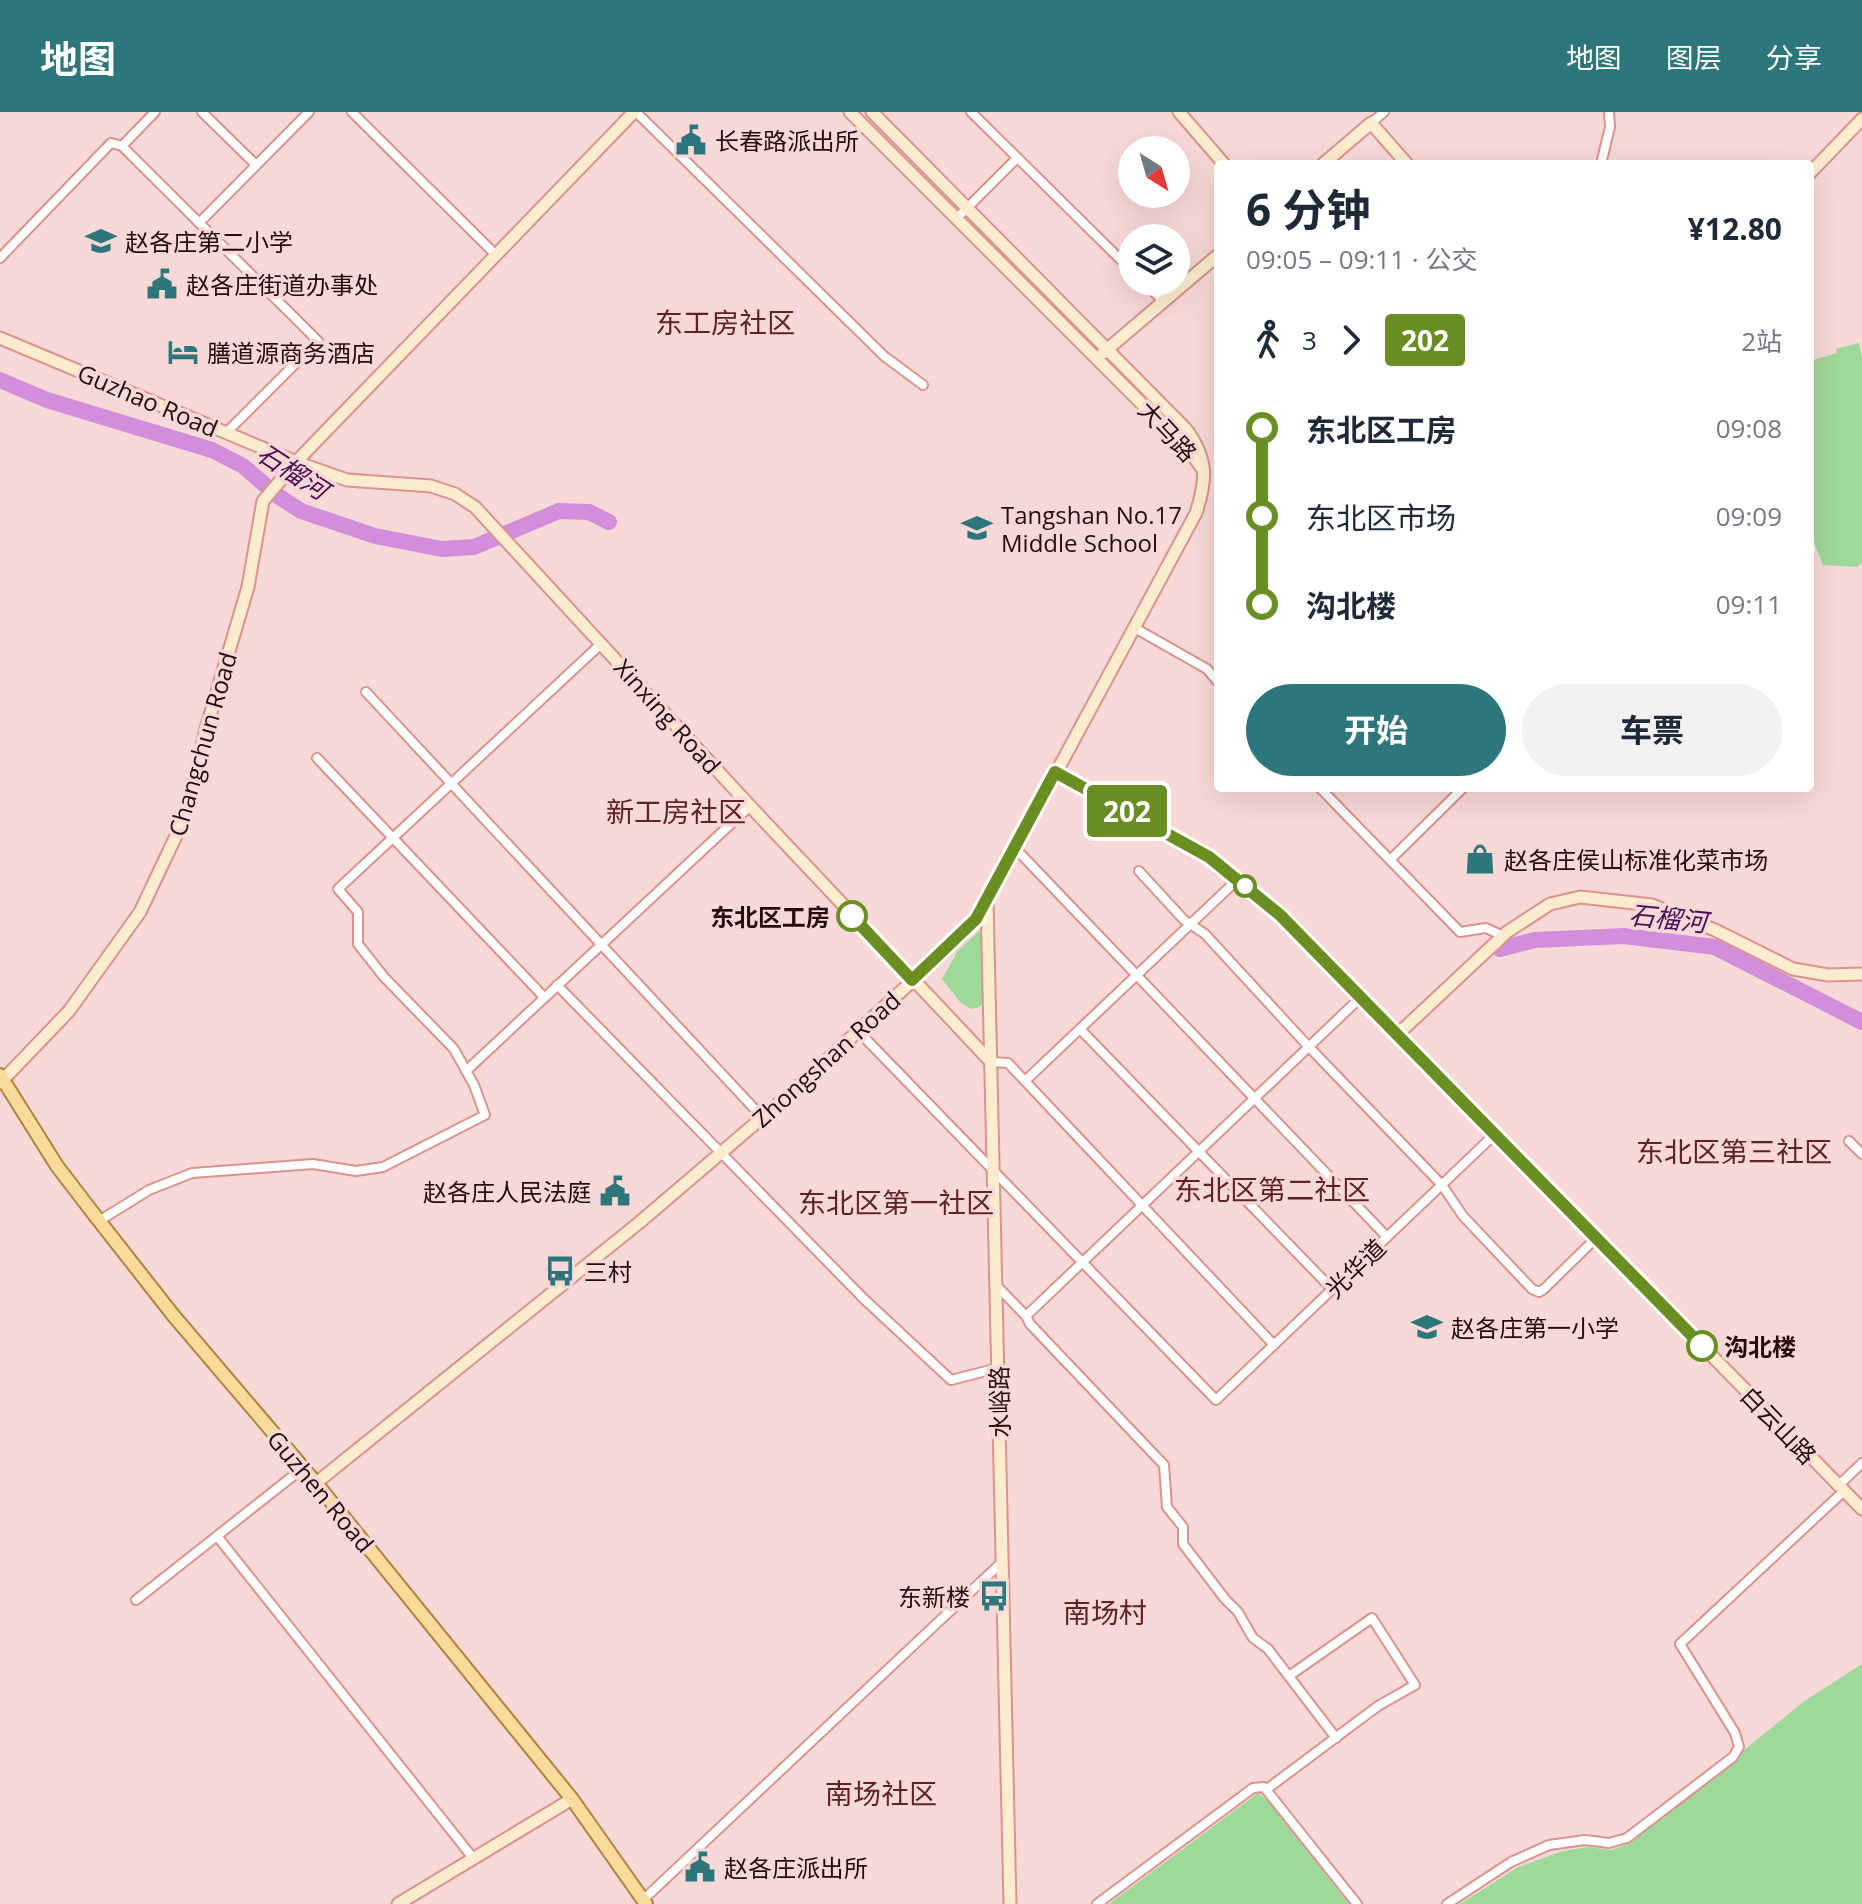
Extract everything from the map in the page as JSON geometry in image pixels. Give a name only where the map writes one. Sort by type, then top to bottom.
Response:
[{"type":"main road","name":"Guzhen Road","points":[[1,1080],[57,1166],[99,1221],[572,1799],[645,1902]]},
{"type":"street","points":[[122,146],[155,112]]},
{"type":"street","points":[[202,112],[256,165]]},
{"type":"street","points":[[199,223],[309,112]]},
{"type":"street","points":[[352,112],[496,255]]},
{"type":"street","name":"大马路","points":[[850,112],[1191,453],[1204,471]]},
{"type":"street","name":"大马路","points":[[872,112],[1186,429],[1196,443],[1204,471]]},
{"type":"street","points":[[971,112],[1118,257]]},
{"type":"street","points":[[1179,112],[1221,160]]},
{"type":"street","points":[[1328,160],[1384,112]]},
{"type":"street","points":[[1602,160],[1610,127],[1609,112]]},
{"type":"street","points":[[630,113],[884,356],[923,385]]},
{"type":"street","name":"Changchun Road","points":[[1,1080],[69,1011],[140,912],[185,817],[206,729],[248,587],[263,501],[296,462],[630,113]]},
{"type":"street","points":[[1814,169],[1862,119]]},
{"type":"street","points":[[1371,123],[1403,160]]},
{"type":"street","points":[[0,258],[111,143],[122,146],[318,341],[226,433]]},
{"type":"street","points":[[957,218],[1017,158]]},
{"type":"street","points":[[1096,357],[1214,258]]},
{"type":"street","points":[[1158,296],[1164,302]]},
{"type":"street","name":"Guzhao Road","points":[[0,338],[296,462]]},
{"type":"street","name":"Xinxing Road","points":[[296,462],[347,480],[431,486],[455,494],[475,507],[991,1062]]},
{"type":"street","name":"Zhongshan Road","points":[[316,1483],[640,1222],[762,1117],[961,936],[987,901],[1196,513],[1205,487],[1204,471]]},
{"type":"street","points":[[1133,627],[1207,669],[1214,677]]},
{"type":"street","points":[[99,1221],[149,1190],[192,1173],[313,1164],[356,1171],[383,1167],[485,1115],[454,1049],[384,977],[358,944],[358,912],[338,889],[602,643]]},
{"type":"street","points":[[366,692],[762,1117]]},
{"type":"street","points":[[317,758],[544,997]]},
{"type":"street","name":"白云山路","points":[[1055,772],[1209,857],[1280,915],[1862,1509]]},
{"type":"street","points":[[1324,792],[1460,932],[1486,928],[1503,936]]},
{"type":"street","points":[[1390,860],[1459,792]]},
{"type":"street","points":[[466,1071],[750,806]]},
{"type":"street","points":[[1015,848],[1387,1237]]},
{"type":"street","points":[[1139,871],[1190,924],[1205,934],[1442,1185],[1463,1216],[1536,1291],[1544,1289],[1596,1238]]},
{"type":"street","points":[[1025,1081],[1237,880]]},
{"type":"street","points":[[1397,1035],[1503,936],[1550,904],[1580,897],[1652,905],[1715,930],[1793,969],[1828,975],[1862,974]]},
{"type":"street","name":"水峪路","points":[[987,901],[1010,1904]]},
{"type":"street","points":[[557,985],[863,1298],[951,1380],[998,1368]]},
{"type":"street","points":[[1026,1316],[1360,998]]},
{"type":"street","points":[[1080,1029],[1332,1289]]},
{"type":"street","points":[[858,1031],[1082,1262]]},
{"type":"street","points":[[991,1062],[1008,1063],[1274,1345]]},
{"type":"street","name":"光华道","points":[[1082,1262],[1216,1400],[1494,1135]]},
{"type":"street","points":[[1849,1141],[1862,1154]]},
{"type":"street","points":[[996,1285],[1164,1465],[1167,1507],[1183,1527],[1183,1544],[1238,1612],[1253,1638],[1268,1649],[1336,1738]]},
{"type":"street","points":[[1447,1904],[1511,1862],[1549,1845],[1585,1840],[1609,1843],[1627,1838],[1733,1757],[1739,1747],[1735,1733],[1680,1644],[1841,1488],[1862,1463]]},
{"type":"street","points":[[136,1600],[303,1468]]},
{"type":"street","points":[[217,1536],[473,1858]]},
{"type":"street","points":[[645,1902],[1002,1562]]},
{"type":"street","points":[[1267,1789],[1378,1706],[1415,1685],[1372,1618],[1289,1676]]},
{"type":"street","points":[[1097,1904],[1253,1788],[1264,1787],[1357,1904]]},
{"type":"street","points":[[398,1904],[572,1799]]},
{"type":"green space","points":[[1859,343],[1862,358],[1862,563],[1857,567],[1823,565],[1814,542],[1814,360],[1837,353],[1836,349]]},
{"type":"green space","points":[[979,931],[983,936],[985,997],[980,1007],[971,1009],[960,1002],[942,979],[957,952]]},
{"type":"green space","points":[[1862,1664],[1862,1904],[1460,1904],[1518,1867],[1563,1851],[1588,1847],[1611,1850],[1629,1844],[1803,1702]]},
{"type":"green space","points":[[1258,1793],[1267,1800],[1349,1904],[1109,1904]]},
{"type":"waterway","name":"石榴河","points":[[0,380],[47,400],[212,450],[243,466],[301,511],[375,536],[442,549],[474,547],[559,511],[589,512],[609,522]]},
{"type":"waterway","name":"石榴河","points":[[1500,949],[1535,940],[1624,936],[1715,947],[1862,1022]]},
{"type":"bus line","name":"202","points":[[852,916],[912,980],[976,919],[1055,772],[1209,857],[1280,915],[1702,1346]]},
{"type":"place","name":"长春路派出所","points":[[691,140]]},
{"type":"place","name":"赵各庄第二小学","points":[[101,241]]},
{"type":"place","name":"赵各庄街道办事处","points":[[162,284]]},
{"type":"place","name":"膳道源商务酒店","points":[[183,352]]},
{"type":"place","name":"Tangshan No.17 Middle School","points":[[977,528]]},
{"type":"place","name":"赵各庄侯山标准化菜市场","points":[[1480,859]]},
{"type":"place","name":"东北区工房","points":[[852,916]]},
{"type":"place","name":"赵各庄人民法庭","points":[[615,1191]]},
{"type":"place","name":"三村","points":[[560,1271]]},
{"type":"place","name":"赵各庄第一小学","points":[[1427,1327]]},
{"type":"place","name":"沟北楼","points":[[1702,1346]]},
{"type":"place","name":"东新楼","points":[[994,1596]]},
{"type":"place","name":"赵各庄派出所","points":[[700,1867]]},
{"type":"district","name":"东工房社区","points":[[725,322]]},
{"type":"district","name":"新工房社区","points":[[676,811]]},
{"type":"district","name":"东北区第三社区","points":[[1734,1151]]},
{"type":"district","name":"东北区第二社区","points":[[1272,1189]]},
{"type":"district","name":"东北区第一社区","points":[[896,1202]]},
{"type":"district","name":"南场村","points":[[1105,1612]]},
{"type":"district","name":"南场社区","points":[[881,1793]]}]
